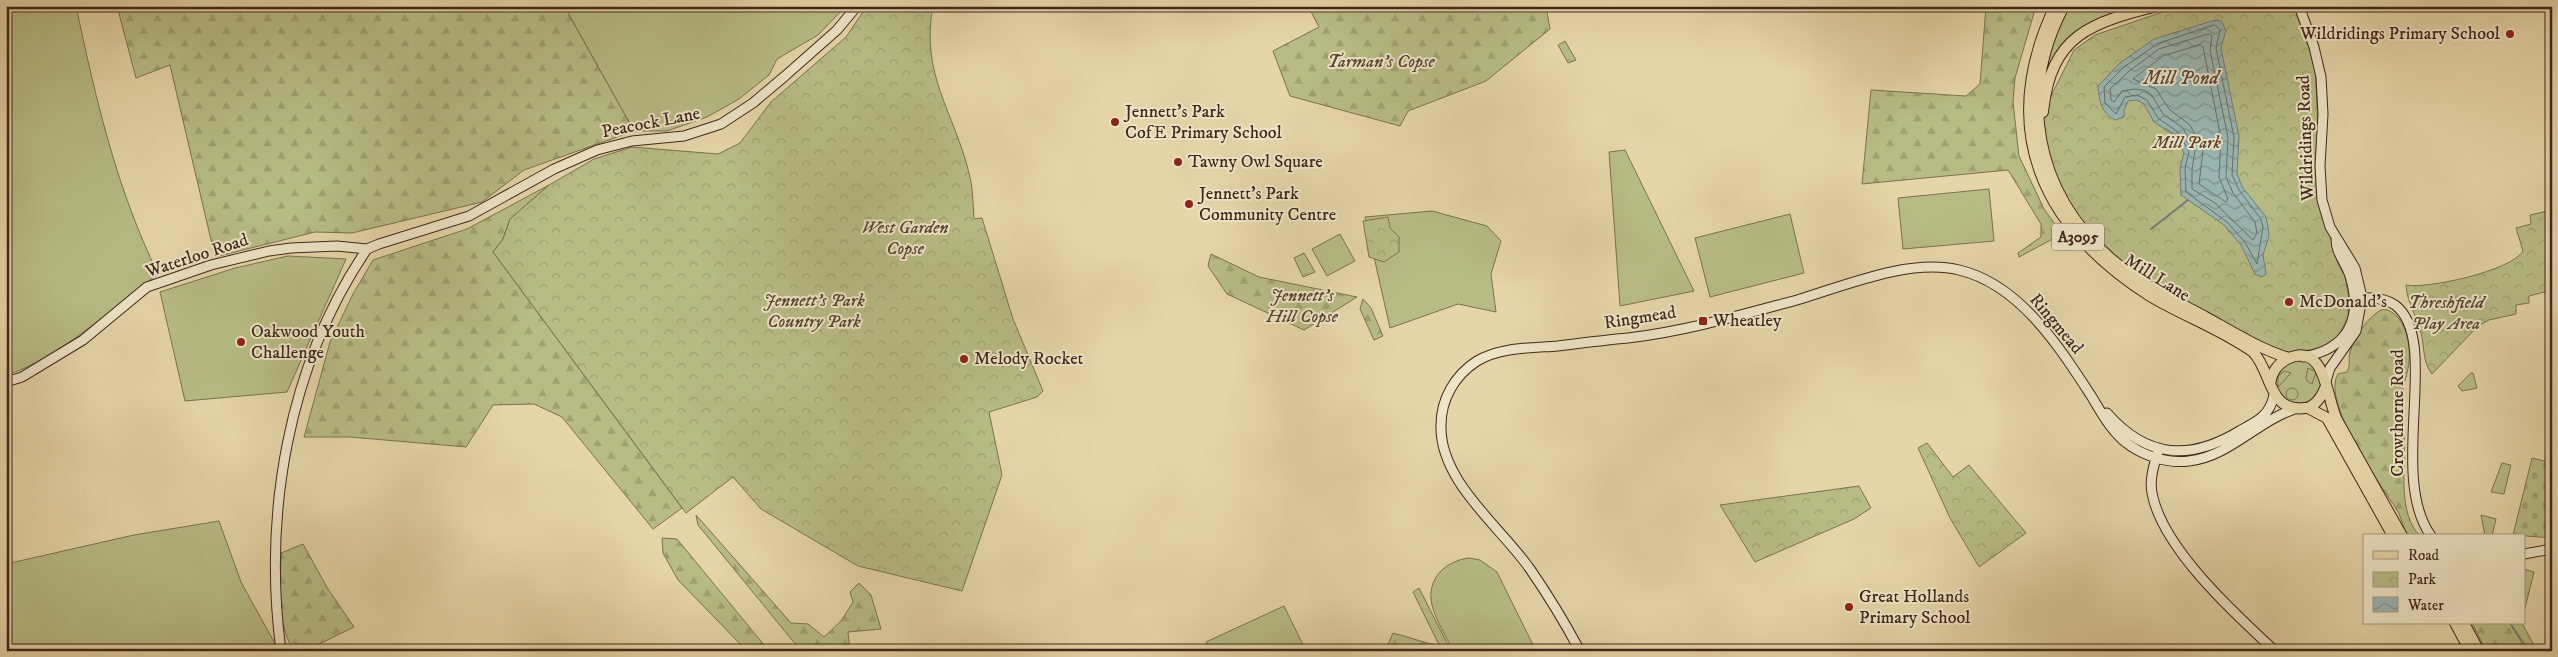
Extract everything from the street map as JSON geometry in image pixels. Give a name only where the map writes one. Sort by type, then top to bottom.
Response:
[{"type":"main road","name":"A3095","points":[[2034,61],[2038,39],[2050,6]]},
{"type":"main road","name":"Mill Lane","points":[[2055,6],[2034,61],[2028,108],[2033,147],[2048,192],[2068,225],[2088,249],[2120,276],[2159,301],[2253,352],[2262,364],[2274,396]]},
{"type":"main road","name":"Mill Lane","points":[[2064,6],[2053,30],[2041,68],[2038,113],[2040,137],[2050,173],[2069,212],[2086,234],[2111,259],[2174,300],[2269,350],[2289,358],[2303,357]]},
{"type":"main road","name":"A3095","points":[[2040,137],[2048,82],[2054,68],[2071,42],[2089,29],[2110,18],[2157,6]]},
{"type":"main road","points":[[2303,357],[2317,363],[2326,384],[2337,420],[2401,534]]},
{"type":"main road","points":[[2270,384],[2277,367],[2289,358]]},
{"type":"main road","points":[[2303,408],[2318,401],[2326,384]]},
{"type":"main road","points":[[2274,396],[2285,405],[2303,408],[2327,418],[2392,534]]},
{"type":"main road","points":[[2456,624],[2470,651]]},
{"type":"main road","points":[[2465,624],[2479,651]]},
{"type":"street","name":"Peacock Lane","points":[[367,249],[469,216],[554,169],[597,150],[632,141],[684,136],[721,124],[753,103],[785,76],[837,30],[857,6]]},
{"type":"street","name":"Wildridings Road","points":[[2299,6],[2314,47],[2321,77],[2323,114],[2321,189],[2330,227],[2336,240],[2343,245],[2355,268],[2360,318],[2356,332],[2330,368],[2326,384]]},
{"type":"street","name":"Waterloo Road","points":[[6,382],[22,377],[83,340],[147,287],[211,265],[269,251],[291,248],[328,247],[358,247],[367,249]]},
{"type":"street","points":[[281,651],[276,610],[275,552],[284,460],[296,408],[310,364],[338,298],[350,274],[367,249]]},
{"type":"street","name":"Ringmead","points":[[1580,651],[1530,569],[1472,500],[1455,474],[1444,450],[1440,425],[1449,390],[1461,374],[1477,361],[1516,349],[1655,334],[1753,312],[1880,276],[1911,269],[1943,268],[1955,269],[1989,280],[2010,296],[2049,336],[2092,396],[2111,418],[2128,433],[2159,448],[2190,451],[2217,444],[2265,416],[2271,407],[2274,396]]},
{"type":"street","name":"Wildridings Road","points":[[2303,357],[2323,352],[2339,342],[2352,319],[2358,297]]},
{"type":"street","name":"Crowthorne Road","points":[[2358,297],[2385,300],[2396,306],[2408,322],[2413,333],[2415,354],[2412,435],[2414,493],[2418,512],[2430,534]]},
{"type":"street","name":"Ringmead","points":[[2092,396],[2107,422],[2124,440],[2156,458],[2180,461],[2206,457],[2232,445],[2281,414],[2303,408]]},
{"type":"street","points":[[2159,448],[2152,474],[2152,493],[2158,512],[2174,540],[2200,576],[2275,651]]},
{"type":"street","points":[[2526,554],[2552,549]]},
{"type":"green space","points":[[6,6],[76,6],[91,75],[119,176],[130,209],[158,274],[66,345],[26,367],[6,375]]},
{"type":"green space","points":[[117,6],[564,6],[634,131],[524,170],[482,202],[352,233],[315,232],[215,257],[170,65],[136,78]]},
{"type":"green space","points":[[564,6],[846,6],[818,35],[777,59],[769,75],[739,99],[707,117],[667,131],[634,131]]},
{"type":"green space","name":"Jennett's Park Country Park","points":[[867,6],[933,6],[930,30],[931,52],[935,73],[969,173],[974,219],[982,218],[1013,319],[1043,391],[1037,397],[989,412],[1002,475],[962,591],[858,566],[761,509],[733,477],[686,513],[493,252],[503,239],[510,219],[549,185],[594,159],[632,147],[718,154],[740,143],[771,102],[846,37]]},
{"type":"green space","name":"Tarman's Copse","points":[[1308,6],[1546,6],[1550,29],[1486,81],[1408,111],[1400,126],[1290,96],[1273,51],[1319,27]]},
{"type":"green space","points":[[1986,6],[2036,6],[2015,78],[2013,102],[2019,156],[2044,209],[2062,234],[2019,257],[2018,253],[2041,237],[2041,224],[2008,170],[1862,184],[1871,90],[1966,96],[1980,84]]},
{"type":"green space","points":[[2067,6],[2150,6],[2067,42],[2049,65],[2044,81],[2047,58]]},
{"type":"green space","name":"Mill Park","points":[[2180,6],[2296,6],[2315,64],[2318,127],[2316,185],[2338,264],[2345,276],[2349,299],[2348,317],[2336,341],[2328,347],[2284,354],[2173,296],[2133,271],[2090,233],[2065,199],[2046,149],[2043,112],[2074,50],[2095,35]]},
{"type":"green space","points":[[1565,41],[1576,60],[1568,63],[1558,45]]},
{"type":"green space","points":[[1625,150],[1694,291],[1620,306],[1609,152]]},
{"type":"green space","points":[[549,185],[510,219],[503,239],[493,252],[682,508],[653,529],[562,417],[534,404],[493,405],[466,447],[350,437],[304,437],[330,342],[353,294],[373,260],[467,229]]},
{"type":"green space","points":[[1989,189],[1994,241],[1903,249],[1898,198]]},
{"type":"green space","name":"Threshfield Play Area","points":[[2552,210],[2552,290],[2529,296],[2529,303],[2516,305],[2516,314],[2489,320],[2478,326],[2432,374],[2424,354],[2421,333],[2408,298],[2406,285],[2417,286],[2450,281],[2487,272],[2503,265],[2523,251],[2516,228],[2531,224],[2530,215]]},
{"type":"green space","points":[[1432,211],[1487,226],[1501,241],[1491,274],[1496,312],[1458,304],[1390,328],[1365,217]]},
{"type":"green space","points":[[1790,214],[1804,273],[1710,297],[1695,238]]},
{"type":"green space","points":[[1388,217],[1390,228],[1399,237],[1399,252],[1384,262],[1369,257],[1363,221]]},
{"type":"green space","points":[[1340,234],[1355,261],[1327,276],[1312,249]]},
{"type":"green space","points":[[1304,253],[1315,272],[1303,277],[1294,258]]},
{"type":"green space","name":"Jennett's Hill Copse","points":[[1211,254],[1259,277],[1357,297],[1304,330],[1227,294],[1208,266]]},
{"type":"green space","name":"Oakwood Youth Challenge","points":[[288,256],[346,259],[287,392],[185,401],[160,292],[235,268]]},
{"type":"green space","points":[[1363,299],[1371,308],[1383,336],[1374,340],[1360,309]]},
{"type":"green space","points":[[2383,309],[2391,311],[2397,316],[2405,330],[2409,347],[2408,367],[2401,399],[2404,437],[2404,489],[2408,515],[2419,534],[2406,534],[2397,510],[2354,442],[2337,403],[2335,386],[2338,374],[2347,372],[2350,352],[2355,340],[2363,327],[2377,312]]},
{"type":"green space","points":[[2305,361],[2312,363],[2322,384],[2315,399],[2304,404],[2289,402],[2276,388],[2277,376],[2283,367],[2288,364]]},
{"type":"green space","points":[[2308,368],[2316,372],[2312,384],[2306,378]]},
{"type":"green space","points":[[2285,371],[2291,373],[2278,387],[2278,376]]},
{"type":"green space","points":[[2473,373],[2477,388],[2462,391],[2458,386]]},
{"type":"green space","points":[[2290,388],[2294,388],[2298,394],[2294,400],[2290,400],[2286,396],[2286,392]]},
{"type":"green space","points":[[1927,443],[1953,477],[1969,465],[2026,533],[1979,567],[1950,518],[1918,448]]},
{"type":"green space","points":[[2532,458],[2552,463],[2552,538],[2513,534]]},
{"type":"green space","points":[[2502,463],[2511,465],[2504,494],[2491,492]]},
{"type":"green space","points":[[1859,486],[1871,508],[1854,519],[1755,562],[1720,505]]},
{"type":"green space","points":[[696,515],[791,623],[808,624],[824,637],[841,621],[853,602],[850,592],[859,583],[871,595],[881,629],[848,632],[850,651],[801,651],[698,525]]},
{"type":"green space","points":[[2481,515],[2496,519],[2492,534],[2485,534]]},
{"type":"green space","points":[[219,521],[241,582],[279,651],[6,651],[6,564],[134,535]]},
{"type":"green space","points":[[662,538],[677,539],[769,651],[747,651],[678,580],[663,553]]},
{"type":"green space","points":[[303,544],[328,589],[354,627],[317,645],[293,649],[284,627],[282,615],[280,590],[281,553]]},
{"type":"green space","points":[[1469,558],[1480,560],[1497,572],[1536,651],[1453,651],[1432,605],[1432,587],[1435,579],[1445,567]]},
{"type":"green space","points":[[2526,570],[2534,572],[2526,604]]},
{"type":"green space","points":[[1419,588],[1451,651],[1442,651],[1413,592]]},
{"type":"green space","points":[[1284,606],[1306,651],[1210,651],[1206,642]]},
{"type":"green space","points":[[2472,624],[2523,624],[2537,651],[2486,651]]},
{"type":"green space","points":[[1393,633],[1438,646],[1437,651],[1385,651]]},
{"type":"water","name":"Mill Pond","points":[[2215,20],[2221,21],[2226,30],[2221,48],[2239,136],[2237,174],[2243,188],[2266,217],[2268,226],[2269,236],[2263,255],[2266,274],[2262,277],[2255,274],[2241,245],[2224,225],[2181,195],[2180,168],[2184,153],[2174,135],[2154,122],[2144,104],[2137,100],[2128,101],[2124,110],[2124,117],[2115,120],[2104,110],[2099,96],[2098,86],[2120,63],[2154,39]]},
{"type":"waterway","points":[[2151,229],[2188,200]]},
{"type":"waterway","points":[[2511,624],[2528,651]]},
{"type":"place","name":"Wildridings Primary School","points":[[2510,34]]},
{"type":"place","name":"Jennett's Park CofE Primary School","points":[[1115,122]]},
{"type":"place","name":"Tawny Owl Square","points":[[1178,162]]},
{"type":"place","name":"Jennett's Park Community Centre","points":[[1189,204]]},
{"type":"place","name":"McDonald's","points":[[2289,302]]},
{"type":"place","name":"Wheatley","points":[[1703,321]]},
{"type":"place","name":"Oakwood Youth Challenge","points":[[241,342]]},
{"type":"place","name":"Melody Rocket","points":[[964,359]]},
{"type":"place","name":"Great Hollands Primary School","points":[[1849,607]]},
{"type":"park label","name":"West Garden Copse","points":[[905,238]]}]
